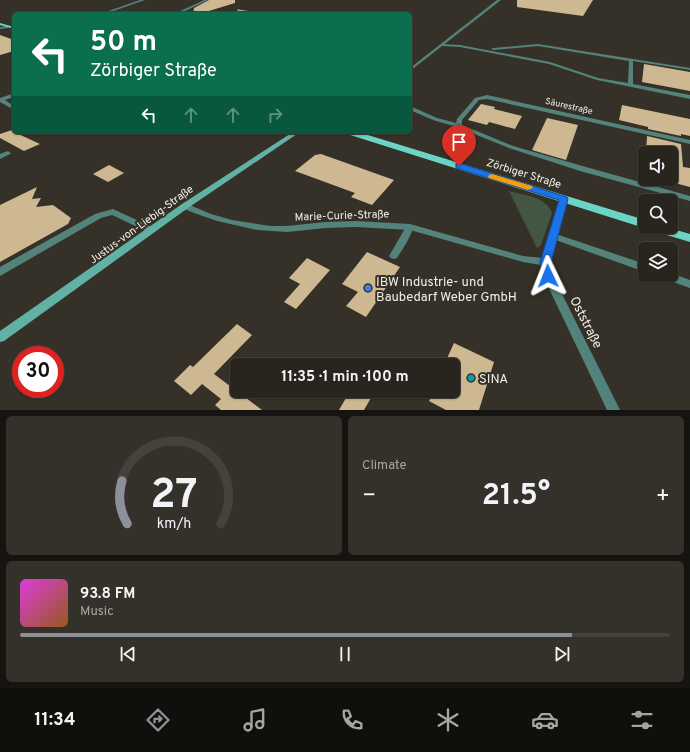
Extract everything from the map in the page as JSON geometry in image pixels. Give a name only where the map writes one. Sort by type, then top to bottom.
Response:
[{"type":"main road","points":[[0,24],[12,28]]},
{"type":"main road","name":"Zörbiger Straße","points":[[356,134],[638,222]]},
{"type":"main road","points":[[677,234],[690,238]]},
{"type":"street","points":[[108,12],[143,0]]},
{"type":"street","points":[[180,12],[206,0]]},
{"type":"street","points":[[412,68],[499,0]]},
{"type":"street","points":[[0,28],[8,27]]},
{"type":"street","points":[[443,45],[484,50],[550,63],[597,79],[690,97]]},
{"type":"street","points":[[484,50],[538,45],[690,69]]},
{"type":"street","points":[[630,85],[631,60]]},
{"type":"street","points":[[12,96],[0,100],[12,107]]},
{"type":"street","name":"Säurestraße","points":[[459,126],[459,120],[477,99],[487,96],[690,142]]},
{"type":"street","points":[[412,109],[518,150],[690,199]]},
{"type":"street","name":"Justus-von-Liebig-Straße","points":[[0,337],[97,270],[185,206],[294,134]]},
{"type":"street","points":[[0,157],[8,153]]},
{"type":"street","points":[[545,262],[564,199]]},
{"type":"street","name":"Marie-Curie-Straße","points":[[185,206],[213,218],[263,228],[282,229],[343,224],[397,225],[410,227],[523,259],[545,262]]},
{"type":"street","points":[[0,272],[98,216],[106,213],[113,212],[151,230]]},
{"type":"street","points":[[394,256],[410,227]]},
{"type":"street","points":[[553,236],[638,266]]},
{"type":"street","name":"Oststraße","points":[[545,262],[548,276],[614,410]]},
{"type":"street","points":[[678,280],[690,284]]},
{"type":"green space","points":[[509,191],[540,200],[545,203],[552,213],[541,245],[537,248]]},
{"type":"building","points":[[209,0],[235,0],[235,3],[206,12],[193,12],[194,8]]},
{"type":"building","points":[[517,0],[593,0],[583,16],[517,7]]},
{"type":"building","points":[[0,35],[12,39],[12,52],[0,55]]},
{"type":"building","points":[[644,64],[690,72],[690,91],[642,82]]},
{"type":"building","points":[[481,104],[522,116],[515,129],[489,122],[487,125],[468,120]]},
{"type":"building","points":[[622,105],[690,119],[690,136],[681,134],[681,136],[648,129],[648,127],[619,120]]},
{"type":"building","points":[[547,118],[578,125],[566,160],[532,150]]},
{"type":"building","points":[[12,130],[12,134],[18,134],[40,144],[24,151],[0,138],[0,134]]},
{"type":"building","points":[[647,136],[681,144],[683,167],[690,168],[690,187],[678,184],[678,146],[646,146]]},
{"type":"building","points":[[321,154],[394,180],[372,205],[351,197],[355,193],[295,171],[315,155]]},
{"type":"building","points":[[109,165],[124,173],[108,182],[93,174]]},
{"type":"building","points":[[37,187],[32,199],[41,198],[36,207],[53,205],[71,218],[68,224],[0,262],[0,205]]},
{"type":"building","name":"IBW Industrie- und Baubedarf Weber GmbH","points":[[367,252],[400,267],[366,317],[346,306],[358,292],[342,284]]},
{"type":"building","points":[[307,258],[330,270],[296,309],[284,302],[300,284],[289,278]]},
{"type":"building","points":[[237,324],[252,335],[214,374],[230,386],[230,398],[246,398],[262,410],[221,410],[215,405],[221,399],[202,384],[191,395],[174,381],[190,365],[193,367]]},
{"type":"building","name":"SINA","points":[[454,343],[494,362],[479,410],[446,410],[429,401],[430,398],[460,398],[460,358],[447,358]]},
{"type":"building","points":[[346,398],[371,398],[364,410],[339,410]]},
{"type":"railway","points":[[238,10],[249,12]]},
{"type":"slow traffic","points":[[492,177],[528,188]]},
{"type":"place","name":"IBW Industrie- und Baubedarf Weber GmbH","points":[[368,288]]},
{"type":"place","name":"SINA","points":[[471,378]]},
{"type":"route","points":[[459,166],[564,199],[545,262],[548,276]]}]
